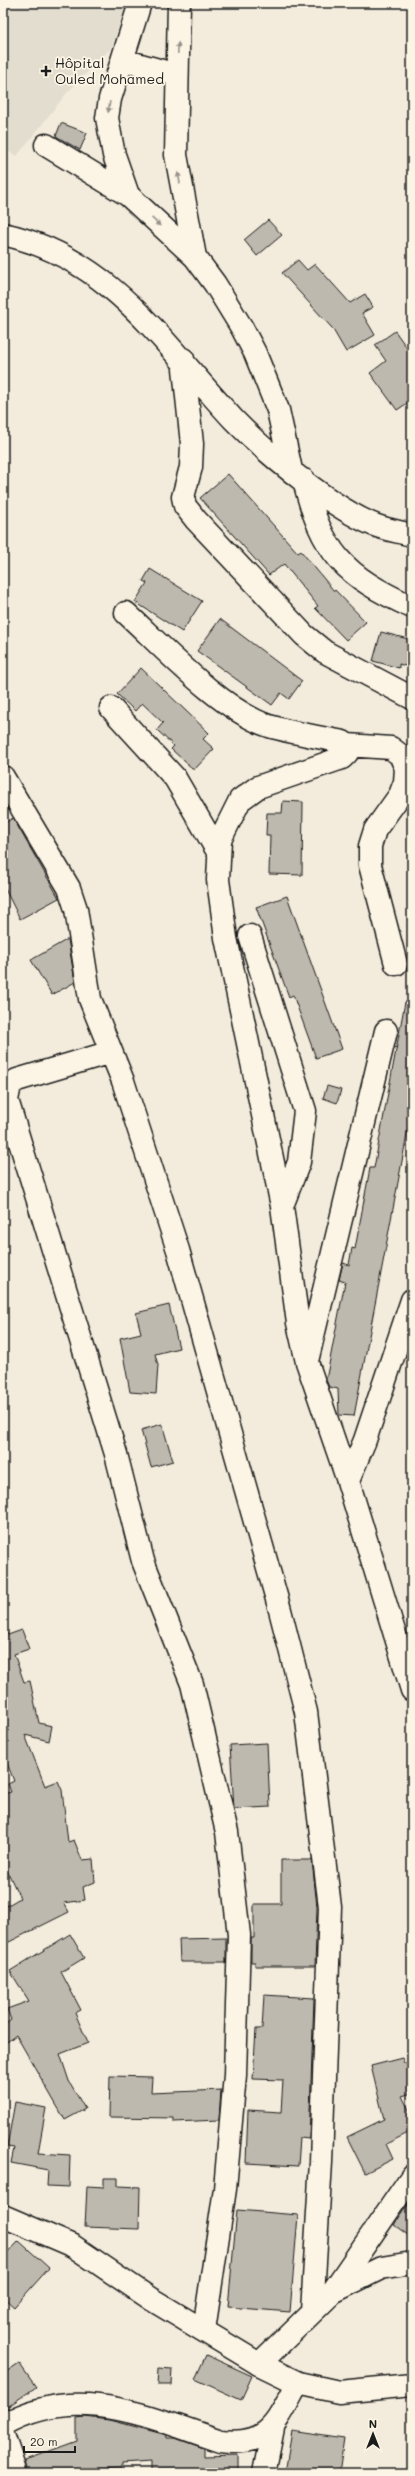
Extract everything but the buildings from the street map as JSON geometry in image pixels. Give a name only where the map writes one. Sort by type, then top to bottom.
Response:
[{"type":"street","points":[[128,195],[114,155],[107,118],[110,99],[140,3]]},
{"type":"street","points":[[179,3],[176,75],[177,168],[195,257]]},
{"type":"street","points":[[123,60],[176,75]]},
{"type":"street","points":[[46,145],[128,195],[195,257],[214,284],[255,353],[278,410],[297,475],[312,512],[330,548],[348,570],[376,590],[412,607]]},
{"type":"street","points":[[3,234],[45,247],[93,273],[139,310],[183,359],[234,420],[297,475],[359,517],[377,525],[412,535]]},
{"type":"street","points":[[183,359],[192,444],[191,467],[183,497],[186,506],[196,520],[304,635],[325,652],[412,698]]},
{"type":"street","points":[[126,613],[205,687],[243,712],[268,725],[343,742],[347,745],[391,748],[400,755],[406,768],[404,787],[376,830],[370,855],[370,865],[396,964]]},
{"type":"street","points":[[111,708],[175,778],[218,852]]},
{"type":"street","points":[[347,745],[347,753],[342,758],[264,784],[240,800],[224,829],[218,852],[218,880],[226,938],[282,1206],[298,1323],[307,1362],[348,1481],[412,1690]]},
{"type":"street","points":[[3,777],[69,888],[76,909],[90,999],[123,1081],[178,1250],[280,1610],[306,1712],[330,1908],[321,2162],[312,2312]]},
{"type":"street","points":[[250,936],[305,1111],[299,1162],[282,1206]]},
{"type":"street","points":[[307,1362],[386,1031]]},
{"type":"street","points":[[111,1052],[17,1080],[10,1085],[7,1100],[116,1454],[143,1561],[192,1684],[227,1832],[238,1935],[235,2075],[225,2189],[204,2330]]},
{"type":"street","points":[[348,1481],[365,1440],[412,1300]]},
{"type":"street","points":[[259,2364],[333,2292],[412,2176]]},
{"type":"street","points":[[3,2216],[73,2246],[151,2299],[259,2364],[298,2383],[339,2392],[412,2386]]},
{"type":"street","points":[[333,2292],[382,2268],[412,2263]]},
{"type":"street","points":[[264,2473],[273,2428],[298,2383]]},
{"type":"street","points":[[3,2424],[20,2415],[73,2403],[118,2407],[221,2441],[236,2443],[253,2441],[273,2428]]},
{"type":"street","points":[[3,2436],[16,2473]]},
{"type":"shaded area","name":"Hôpital Ouled Mohamed","points":[[3,3],[128,3],[111,48],[66,94],[17,156],[3,149]]},
{"type":"place","name":"Hôpital Ouled Mohamed","points":[[46,71]]}]
